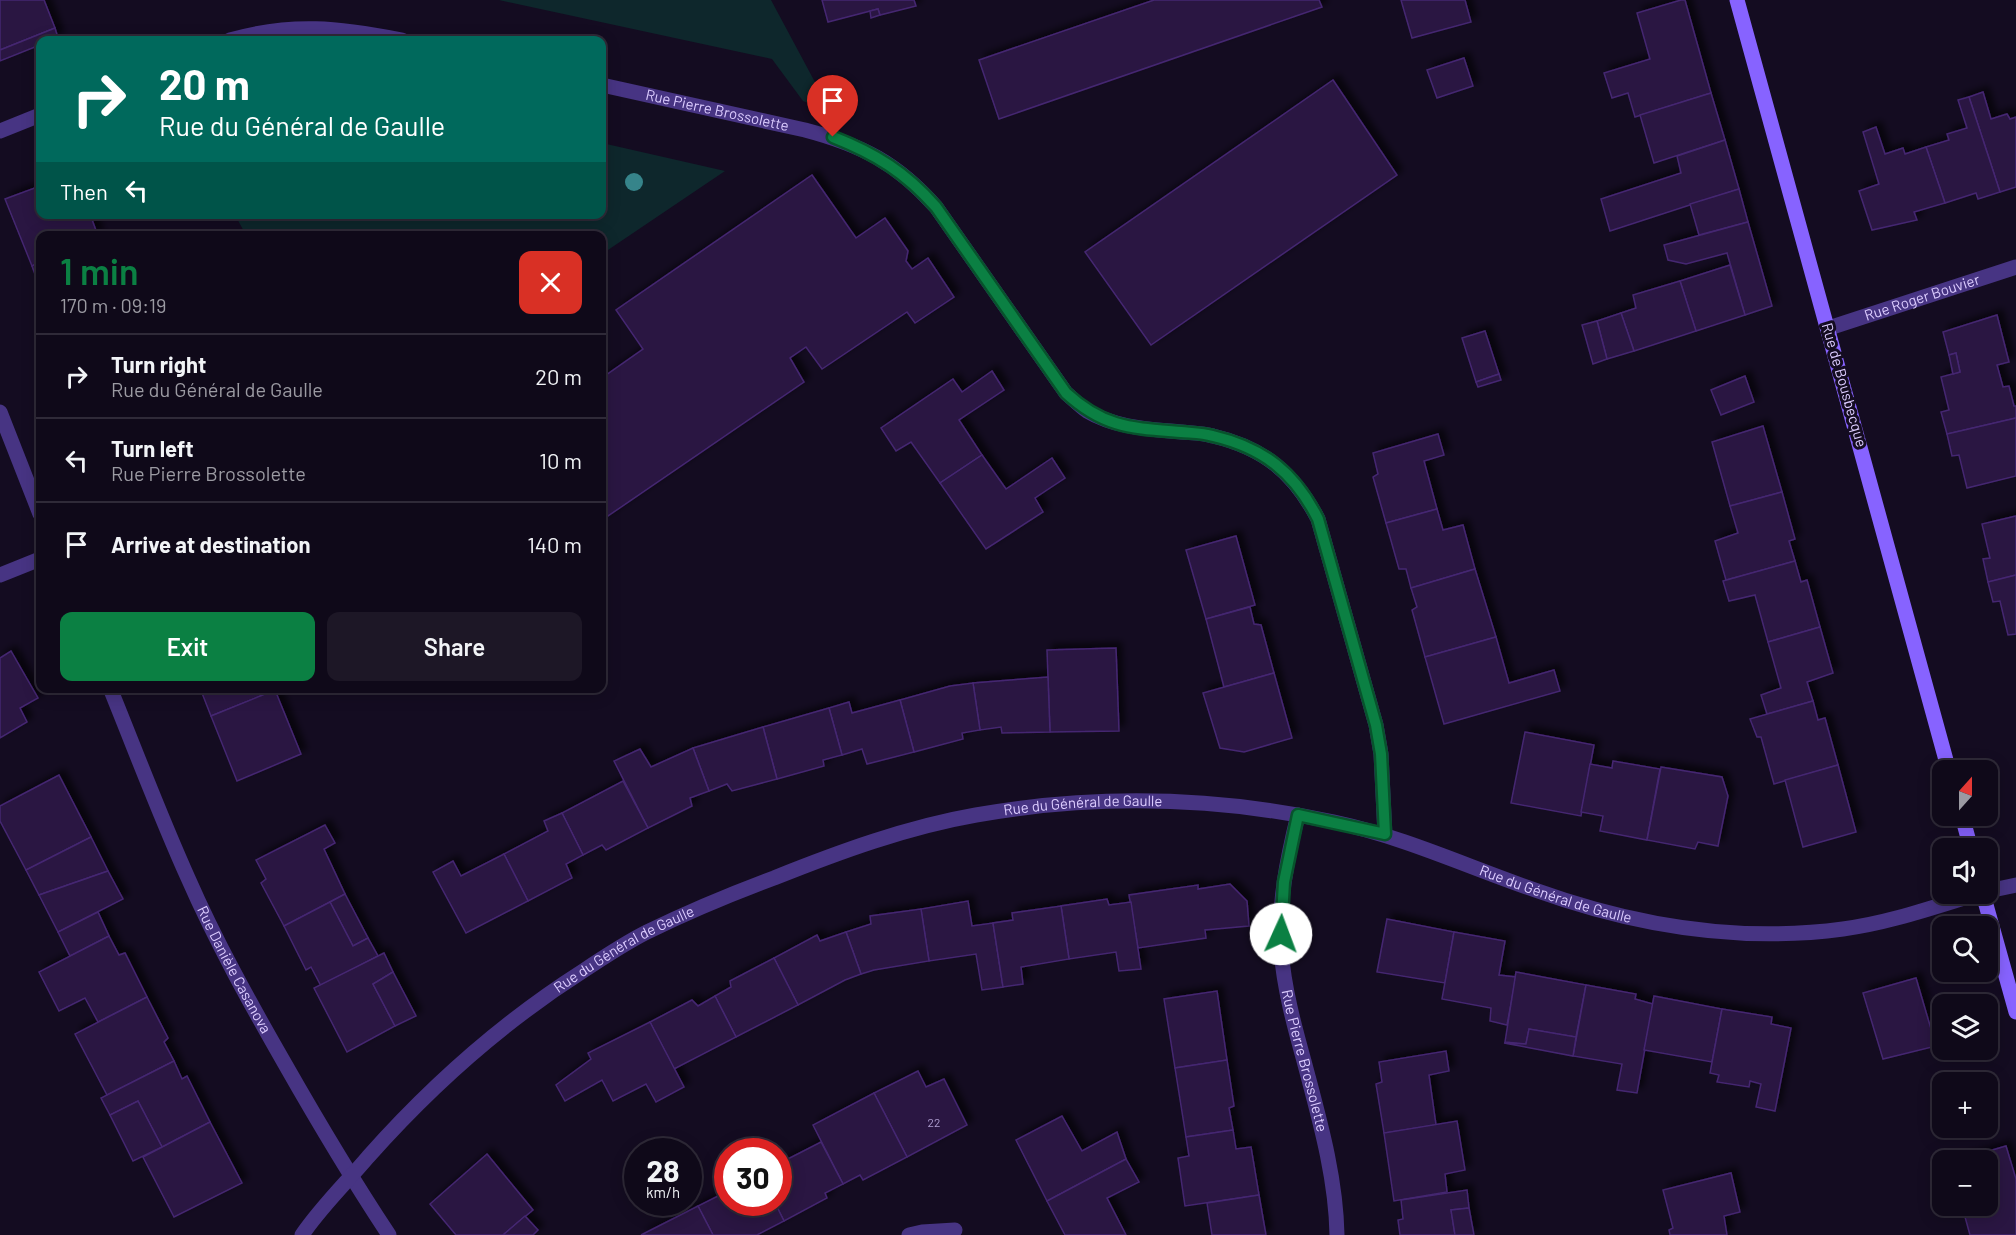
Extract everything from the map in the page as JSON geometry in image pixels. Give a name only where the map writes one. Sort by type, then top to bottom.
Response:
[{"type":"street","name":"Rue de Bousbecque","points":[[1737,0],[1947,760]]},
{"type":"street","points":[[249,36],[277,30],[336,28],[380,36]]},
{"type":"street","name":"Rue Pierre Brossolette","points":[[606,86],[833,137],[877,157],[916,185],[936,207],[1066,393],[1085,410],[1123,425],[1212,435],[1235,442],[1252,449],[1275,464],[1293,480],[1306,495],[1318,519],[1376,725],[1381,754],[1385,834]]},
{"type":"street","points":[[0,131],[36,117]]},
{"type":"street","name":"Rue Roger Bouvier","points":[[1828,328],[2016,267]]},
{"type":"street","points":[[0,412],[36,504]]},
{"type":"street","points":[[0,575],[36,561]]},
{"type":"street","name":"Rue Danièle Casanova","points":[[113,693],[170,837],[209,923],[255,1011],[350,1177],[389,1235]]},
{"type":"street","name":"Rue du Général de Gaulle","points":[[302,1235],[350,1177],[428,1094],[474,1052],[542,998],[609,954],[645,933],[739,891],[806,865],[930,825],[974,815],[1063,803],[1149,800],[1235,806],[1298,815],[1385,834],[1570,902],[1613,915],[1690,930],[1772,934],[1847,928],[1899,917],[1943,904]]},
{"type":"street","name":"Rue Pierre Brossolette","points":[[1298,815],[1284,882],[1281,950],[1290,1008],[1327,1151],[1337,1216],[1337,1235]]},
{"type":"street","points":[[1998,889],[2016,885]]},
{"type":"street","points":[[1986,904],[2016,1012]]},
{"type":"street","points":[[909,1235],[955,1230]]},
{"type":"green space","points":[[499,0],[771,0],[831,112],[803,101],[772,59]]},
{"type":"green space","points":[[606,144],[725,171],[606,251],[606,231],[244,231],[237,219],[606,219]]},
{"type":"building","points":[[0,0],[44,0],[55,28],[0,50]]},
{"type":"building","points":[[822,0],[914,0],[916,6],[880,15],[878,9],[828,22]]},
{"type":"building","points":[[1154,0],[1319,0],[1322,7],[999,119],[979,60]]},
{"type":"building","points":[[1401,0],[1465,0],[1471,22],[1412,38]]},
{"type":"building","points":[[1685,0],[1711,93],[1635,117],[1628,93],[1612,98],[1604,73],[1650,59],[1637,13]]},
{"type":"building","points":[[878,9],[880,15],[871,18],[870,11]]},
{"type":"building","points":[[55,28],[57,36],[36,36],[36,47],[0,61],[0,50]]},
{"type":"building","points":[[1464,58],[1473,86],[1437,98],[1427,70]]},
{"type":"building","points":[[1333,80],[1397,175],[1151,345],[1085,252]]},
{"type":"building","points":[[1983,92],[1991,119],[2007,114],[2010,119],[2016,117],[2016,187],[2000,192],[1969,97]]},
{"type":"building","points":[[1711,93],[1725,140],[1654,163],[1640,115]]},
{"type":"building","points":[[1969,97],[2000,192],[1978,199],[1976,193],[1945,203],[1926,147],[1949,140],[1947,134],[1967,128],[1958,100]]},
{"type":"building","points":[[1876,127],[1885,154],[1903,148],[1905,154],[1926,147],[1945,203],[1914,212],[1917,220],[1872,230],[1859,191],[1879,184],[1863,132]]},
{"type":"building","points":[[1725,140],[1739,189],[1610,231],[1601,199],[1681,173],[1677,156]]},
{"type":"building","points":[[812,175],[856,238],[885,218],[908,251],[906,261],[912,269],[928,258],[954,297],[915,323],[907,312],[822,369],[806,347],[790,358],[804,382],[606,517],[606,375],[643,349],[616,310]]},
{"type":"building","points":[[36,187],[36,219],[92,219],[96,231],[36,231],[36,264],[32,266],[5,199]]},
{"type":"building","points":[[1739,189],[1748,222],[1699,235],[1690,204]]},
{"type":"building","points":[[1748,222],[1772,306],[1745,315],[1727,253],[1686,264],[1668,260],[1664,245]]},
{"type":"building","points":[[36,264],[36,277],[32,266]]},
{"type":"building","points":[[1730,265],[1745,315],[1696,331],[1680,281]]},
{"type":"building","points":[[1680,281],[1696,331],[1634,351],[1621,313],[1636,308],[1633,295]]},
{"type":"building","points":[[1621,313],[1634,351],[1607,359],[1597,321]]},
{"type":"building","points":[[1997,315],[2009,362],[1997,365],[2003,387],[2009,386],[2014,406],[2016,406],[2016,418],[1947,434],[1941,412],[1949,410],[1941,377],[1960,372],[1956,353],[1949,355],[1943,332]]},
{"type":"building","points":[[1597,321],[1607,359],[1593,364],[1582,325]]},
{"type":"building","points":[[1485,331],[1499,374],[1476,382],[1462,338]]},
{"type":"building","points":[[1956,353],[1960,372],[1953,374],[1949,355]]},
{"type":"building","points":[[992,371],[1004,390],[959,420],[982,455],[940,483],[911,442],[896,451],[881,428],[953,379],[962,392]]},
{"type":"building","points":[[1499,374],[1501,380],[1478,387],[1476,382]]},
{"type":"building","points":[[1745,376],[1754,402],[1721,415],[1711,390]]},
{"type":"building","points":[[2016,418],[2016,476],[1967,488],[1959,455],[1952,456],[1947,434]]},
{"type":"building","points":[[1763,426],[1782,492],[1730,506],[1712,442]]},
{"type":"building","points":[[1438,434],[1444,455],[1424,461],[1437,509],[1386,523],[1373,477],[1378,474],[1373,453]]},
{"type":"building","points":[[982,455],[1006,489],[1052,458],[1065,478],[1035,498],[1043,512],[986,549],[940,483]]},
{"type":"building","points":[[1782,492],[1795,539],[1789,541],[1795,561],[1726,580],[1715,541],[1738,533],[1730,506]]},
{"type":"building","points":[[1437,509],[1443,530],[1463,525],[1475,569],[1411,588],[1406,569],[1399,569],[1386,523]]},
{"type":"building","points":[[2016,516],[2016,575],[1988,582],[1983,559],[1990,558],[1982,524]]},
{"type":"building","points":[[1236,536],[1255,605],[1206,619],[1186,550]]},
{"type":"building","points":[[1795,561],[1801,582],[1807,580],[1820,627],[1768,642],[1755,595],[1729,601],[1723,581]]},
{"type":"building","points":[[1475,569],[1496,637],[1425,657],[1412,610],[1417,607],[1411,588]]},
{"type":"building","points":[[2016,575],[2016,634],[2008,635],[2000,601],[1993,602],[1988,582]]},
{"type":"building","points":[[1250,607],[1254,624],[1261,625],[1274,673],[1224,687],[1206,619]]},
{"type":"building","points":[[1820,627],[1833,673],[1807,682],[1813,701],[1767,714],[1761,695],[1781,688],[1768,642]]},
{"type":"building","points":[[1496,637],[1509,683],[1554,670],[1560,691],[1444,724],[1425,657]]},
{"type":"building","points":[[1116,648],[1119,731],[1050,732],[1047,650]]},
{"type":"building","points":[[11,651],[38,698],[20,708],[27,722],[0,738],[0,658]]},
{"type":"building","points":[[1274,673],[1292,738],[1244,752],[1220,748],[1203,693]]},
{"type":"building","points":[[1048,677],[1050,732],[1002,733],[1001,727],[980,730],[973,683]]},
{"type":"building","points":[[973,683],[980,730],[962,733],[963,739],[914,752],[900,700],[950,686]]},
{"type":"building","points":[[202,693],[260,693],[261,696],[211,716]]},
{"type":"building","points":[[268,693],[276,693],[301,754],[237,781],[211,716]]},
{"type":"building","points":[[900,700],[914,752],[867,764],[862,749],[842,755],[829,708],[849,702],[852,713]]},
{"type":"building","points":[[1813,701],[1818,720],[1825,718],[1838,765],[1774,784],[1761,737],[1757,737],[1750,719]]},
{"type":"building","points":[[829,708],[842,755],[823,760],[824,766],[777,779],[763,727]]},
{"type":"building","points":[[763,727],[777,779],[732,791],[727,784],[709,791],[693,748]]},
{"type":"building","points":[[1525,732],[1594,745],[1581,816],[1511,803]]},
{"type":"building","points":[[693,748],[709,791],[690,798],[692,806],[648,828],[614,761],[640,749],[651,767]]},
{"type":"building","points":[[1613,761],[1660,769],[1647,840],[1600,831],[1603,816],[1581,812],[1590,764],[1612,768]]},
{"type":"building","points":[[1838,765],[1856,832],[1803,847],[1785,780]]},
{"type":"building","points":[[1661,767],[1722,777],[1728,796],[1718,846],[1698,842],[1695,849],[1647,840]]},
{"type":"building","points":[[59,775],[91,837],[26,870],[0,821],[0,806]]},
{"type":"building","points":[[623,781],[648,828],[606,850],[602,845],[583,855],[562,813]]},
{"type":"building","points":[[562,813],[583,855],[566,864],[572,878],[528,901],[504,854],[548,831],[544,821]]},
{"type":"building","points":[[325,825],[335,843],[324,849],[345,894],[284,926],[261,883],[266,879],[256,860]]},
{"type":"building","points":[[91,837],[108,871],[39,895],[26,870]]},
{"type":"building","points":[[504,854],[528,901],[466,933],[433,872],[453,861],[461,876]]},
{"type":"building","points":[[108,871],[123,899],[58,932],[39,895]]},
{"type":"building","points":[[1230,884],[1247,901],[1249,926],[1205,930],[1206,938],[1138,948],[1129,895],[1198,885],[1198,889]]},
{"type":"building","points":[[345,894],[368,938],[353,946],[330,902]]},
{"type":"building","points":[[1107,899],[1109,905],[1131,902],[1141,969],[1119,971],[1116,952],[1069,959],[1061,906]]},
{"type":"building","points":[[968,901],[972,926],[993,923],[1003,987],[982,990],[976,954],[929,961],[921,909]]},
{"type":"building","points":[[330,902],[353,946],[368,938],[378,956],[321,986],[311,967],[306,970],[284,926]]},
{"type":"building","points":[[1061,906],[1069,959],[1021,967],[1023,984],[1003,987],[993,923],[1013,920],[1012,913]]},
{"type":"building","points":[[921,909],[929,961],[861,974],[846,932],[871,924],[870,916]]},
{"type":"building","points":[[98,912],[109,936],[70,956],[58,932]]},
{"type":"building","points":[[1387,919],[1454,932],[1445,983],[1377,972]]},
{"type":"building","points":[[846,932],[861,974],[798,1005],[774,958],[817,935],[820,941]]},
{"type":"building","points":[[1454,932],[1505,941],[1499,975],[1516,977],[1507,1025],[1490,1021],[1491,1008],[1442,999]]},
{"type":"building","points":[[109,936],[119,955],[125,953],[147,997],[98,1022],[85,998],[59,1011],[39,972]]},
{"type":"building","points":[[384,953],[393,972],[373,984],[395,1026],[347,1052],[314,988]]},
{"type":"building","points":[[774,958],[798,1005],[736,1037],[715,996],[731,987],[730,981]]},
{"type":"building","points":[[393,972],[416,1016],[395,1026],[373,984]]},
{"type":"building","points":[[1516,972],[1586,985],[1576,1037],[1529,1029],[1526,1044],[1505,1042]]},
{"type":"building","points":[[1916,978],[1932,1032],[1932,1047],[1883,1059],[1863,993]]},
{"type":"building","points":[[1586,985],[1636,994],[1635,999],[1653,1004],[1637,1093],[1617,1090],[1622,1064],[1573,1056]]},
{"type":"building","points":[[1217,991],[1227,1060],[1175,1068],[1164,999]]},
{"type":"building","points":[[715,996],[736,1037],[674,1069],[650,1022],[692,1000],[698,1006]]},
{"type":"building","points":[[1654,996],[1722,1009],[1712,1062],[1644,1050]]},
{"type":"building","points":[[147,997],[168,1038],[164,1042],[174,1061],[107,1095],[75,1034]]},
{"type":"building","points":[[1722,1009],[1772,1017],[1771,1024],[1791,1028],[1775,1111],[1756,1107],[1761,1084],[1750,1081],[1749,1087],[1717,1082],[1719,1075],[1710,1073]]},
{"type":"building","points":[[650,1022],[684,1087],[656,1102],[646,1084],[613,1101],[602,1080],[565,1101],[556,1085],[591,1059],[588,1053]]},
{"type":"building","points":[[1529,1029],[1576,1037],[1573,1056],[1504,1043],[1526,1044]]},
{"type":"building","points":[[1446,1051],[1449,1071],[1429,1075],[1436,1125],[1384,1133],[1376,1084],[1382,1082],[1379,1062]]},
{"type":"building","points":[[1227,1060],[1234,1106],[1229,1108],[1233,1130],[1186,1137],[1175,1068]]},
{"type":"building","points":[[174,1061],[182,1079],[187,1076],[210,1122],[162,1147],[138,1101],[110,1115],[101,1098]]},
{"type":"building","points":[[918,1071],[926,1087],[944,1079],[967,1125],[907,1157],[874,1093]]},
{"type":"building","points":[[874,1093],[907,1157],[863,1180],[860,1175],[843,1184],[813,1125]]},
{"type":"building","points":[[138,1101],[162,1147],[133,1161],[110,1115]]},
{"type":"building","points":[[1062,1116],[1082,1151],[1117,1132],[1126,1159],[1047,1201],[1016,1140]]},
{"type":"building","points":[[1457,1121],[1465,1170],[1445,1174],[1447,1192],[1394,1201],[1384,1133]]},
{"type":"building","points":[[210,1122],[242,1183],[174,1217],[143,1157]]},
{"type":"building","points":[[1233,1130],[1236,1149],[1251,1147],[1259,1195],[1185,1206],[1178,1158],[1189,1156],[1186,1137]]},
{"type":"building","points":[[821,1142],[843,1184],[825,1193],[827,1198],[784,1221],[782,1216],[792,1216],[792,1157]]},
{"type":"building","points":[[2006,1146],[2016,1179],[2016,1235],[1970,1235],[1965,1216],[1998,1216],[1998,1150],[1992,1150]]},
{"type":"building","points":[[487,1154],[533,1210],[503,1235],[456,1235],[430,1204]]},
{"type":"building","points":[[1126,1159],[1139,1182],[1107,1198],[1126,1235],[1065,1235],[1047,1201]]},
{"type":"building","points":[[1731,1173],[1740,1212],[1724,1216],[1727,1235],[1670,1235],[1669,1230],[1673,1228],[1663,1190]]},
{"type":"building","points":[[1467,1190],[1469,1208],[1451,1210],[1455,1235],[1400,1235],[1398,1220],[1403,1219],[1401,1200]]},
{"type":"building","points":[[1259,1195],[1266,1235],[1212,1235],[1207,1203]]},
{"type":"building","points":[[714,1198],[714,1216],[782,1216],[784,1221],[757,1235],[713,1235],[702,1214],[702,1204]]},
{"type":"building","points":[[1469,1208],[1474,1235],[1455,1235],[1451,1210]]},
{"type":"building","points":[[702,1214],[713,1235],[641,1235],[678,1216],[702,1216]]},
{"type":"building","points":[[525,1216],[538,1230],[533,1235],[503,1235]]},
{"type":"route","points":[[833,137],[877,157],[897,169],[916,185],[936,207],[1066,393],[1085,410],[1123,425],[1212,435],[1235,442],[1252,449],[1275,464],[1306,495],[1318,519],[1376,725],[1381,754],[1385,834],[1298,815],[1288,853],[1281,934]]}]
